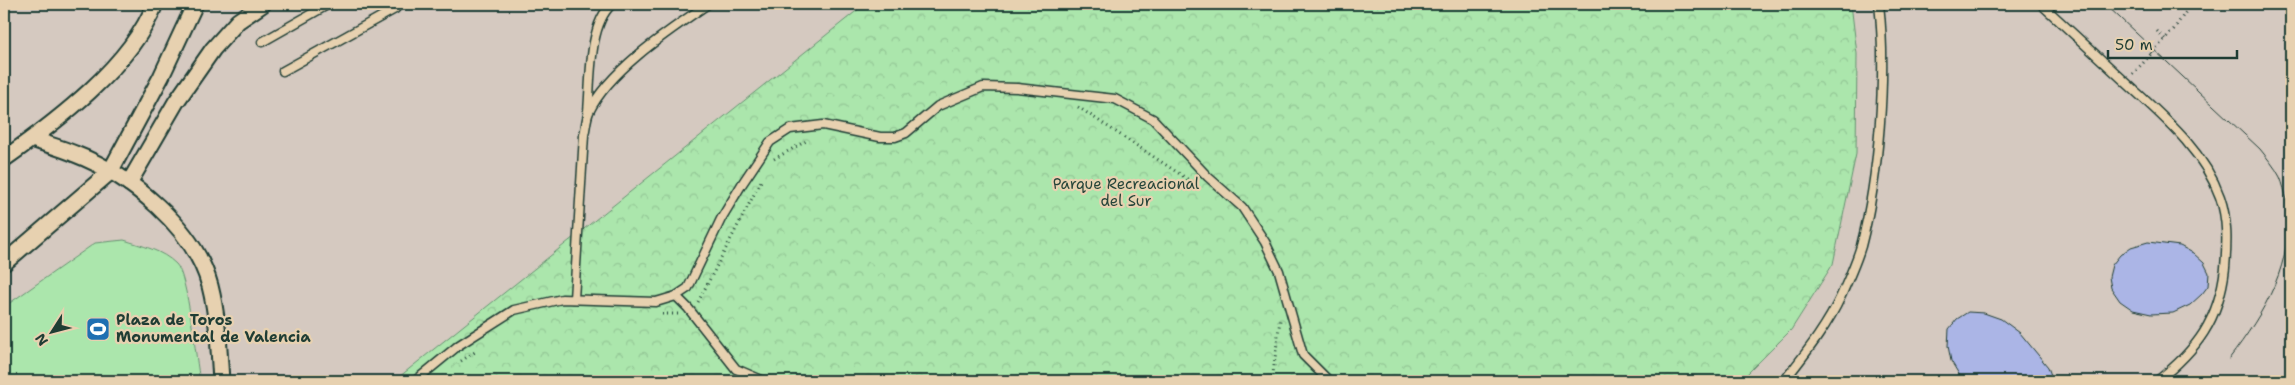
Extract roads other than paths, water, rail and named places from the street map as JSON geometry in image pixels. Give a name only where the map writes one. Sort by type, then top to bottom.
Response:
[{"type":"street","points":[[4,159],[74,105],[125,55],[155,4]]},
{"type":"street","points":[[4,263],[110,172],[161,77],[195,4]]},
{"type":"street","points":[[129,183],[176,102],[214,49],[238,22],[263,4]]},
{"type":"street","points":[[32,139],[77,154],[129,183],[182,230],[199,258],[210,285],[216,313],[221,381]]},
{"type":"lane","points":[[262,42],[329,4]]},
{"type":"lane","points":[[283,71],[395,9],[399,4]]},
{"type":"lane","points":[[574,299],[584,135],[588,114],[594,36],[606,7],[612,4]]},
{"type":"lane","points":[[588,114],[600,93],[630,63],[669,30],[708,4]]},
{"type":"lane","points":[[1784,381],[1814,342],[1840,298],[1860,248],[1874,178],[1880,105],[1879,4]]},
{"type":"lane","points":[[2040,4],[2173,126],[2201,158],[2220,197],[2228,238],[2224,280],[2216,313],[2201,339],[2179,364],[2158,381]]},
{"type":"lane","points":[[415,381],[459,345],[514,310],[538,303],[574,299],[656,302],[676,296],[688,288],[721,219],[770,142],[790,129],[824,125],[880,137],[895,137],[906,133],[938,106],[983,88],[1017,88],[1115,99],[1153,119],[1208,177],[1242,207],[1265,242],[1278,271],[1303,355],[1328,381]]},
{"type":"lane","points":[[676,296],[688,308],[736,369],[764,381]]},
{"type":"tram line","points":[[2105,4],[2260,149],[2280,177],[2287,200],[2288,223],[2282,265],[2265,304],[2229,359]]},
{"type":"place","name":"Plaza de Toros Monumental de Valencia","points":[[98,329]]},
{"type":"park label","name":"Parque Recreacional del Sur","points":[[1126,192]]}]
